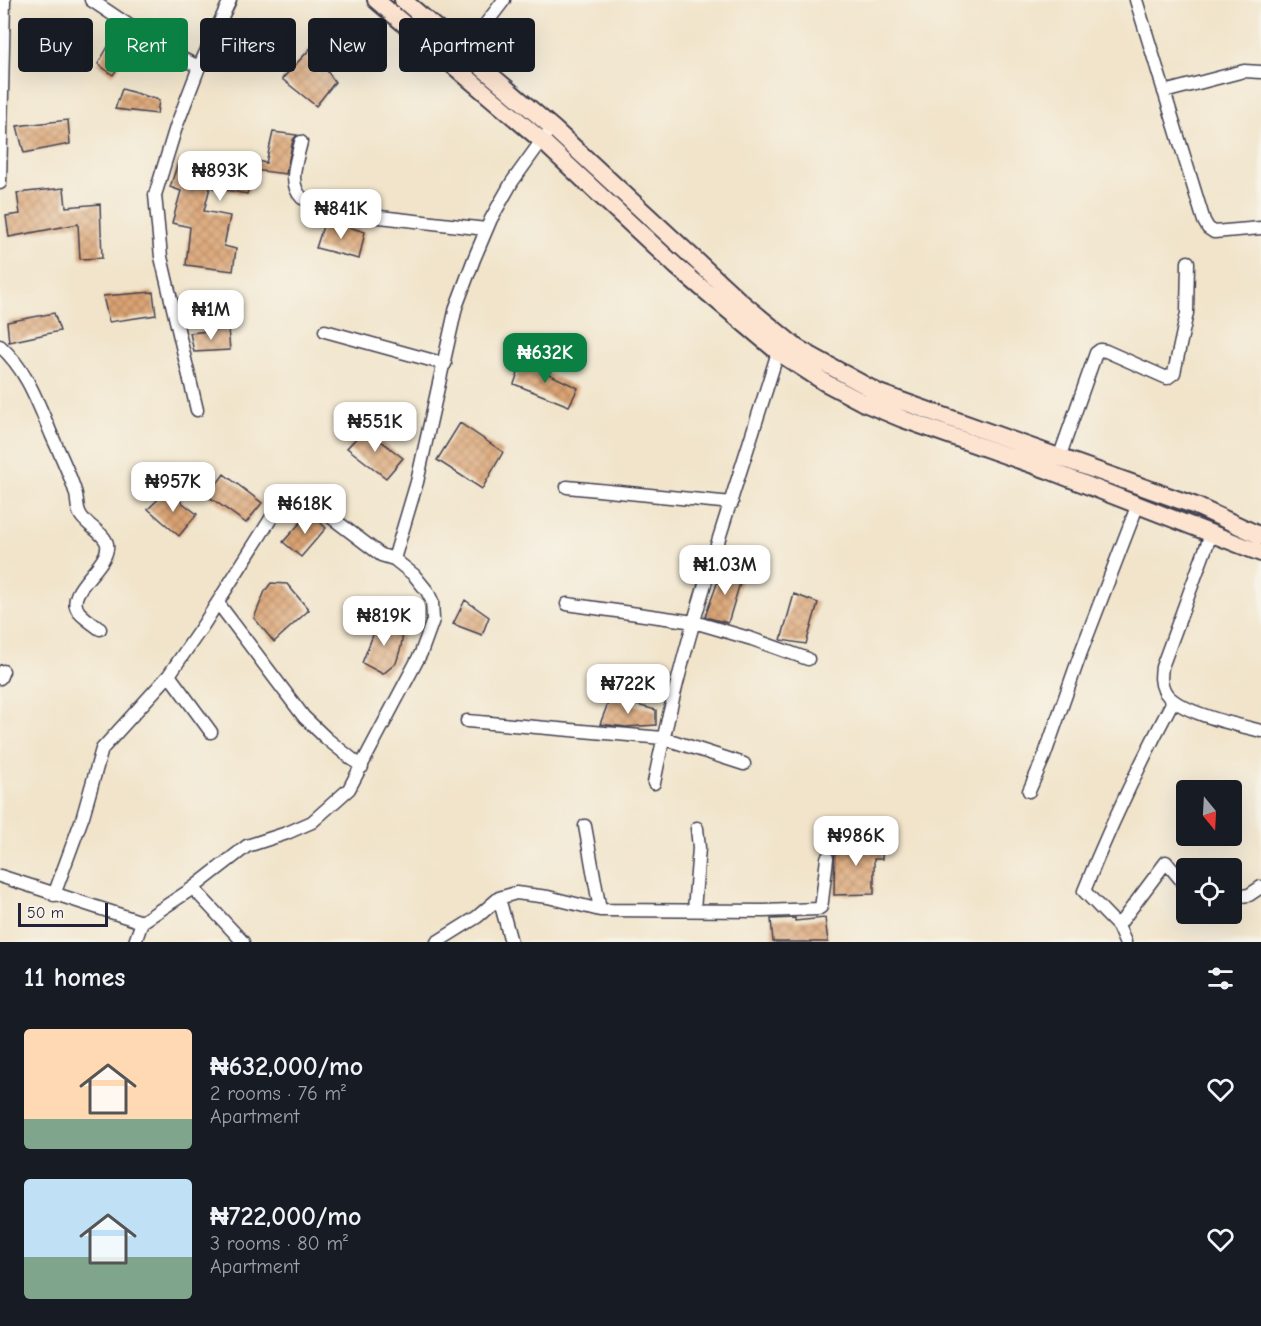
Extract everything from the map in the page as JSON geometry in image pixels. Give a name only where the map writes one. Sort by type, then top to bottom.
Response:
[{"type":"main road","points":[[376,0],[453,63],[547,134],[797,348],[835,371],[879,393],[1196,506],[1261,536]]},
{"type":"main road","points":[[403,0],[425,18]]},
{"type":"main road","points":[[486,72],[676,267],[778,352],[826,383],[914,423],[1138,504],[1261,553]]},
{"type":"street","points":[[0,183],[4,0]]},
{"type":"street","points":[[92,0],[169,52],[199,67]]},
{"type":"street","points":[[197,410],[161,257],[155,195],[176,127],[199,67],[230,0]]},
{"type":"street","points":[[490,18],[504,0]]},
{"type":"street","points":[[1136,0],[1204,221],[1214,232],[1261,228]]},
{"type":"street","points":[[1164,92],[1244,71],[1261,72]]},
{"type":"street","points":[[394,559],[417,482],[456,307],[486,229],[512,182],[547,134]]},
{"type":"street","points":[[301,142],[294,180],[296,192],[302,198],[371,216],[486,229]]},
{"type":"street","points":[[1059,458],[1096,353],[1100,350],[1167,378],[1174,373],[1187,313],[1188,262]]},
{"type":"street","points":[[325,331],[445,364]]},
{"type":"street","points":[[0,346],[13,358],[33,391],[76,493],[79,513],[107,543],[104,558],[79,591],[75,600],[78,611],[100,629]]},
{"type":"street","points":[[654,783],[663,738],[694,622],[778,352]]},
{"type":"street","points":[[567,487],[732,503]]},
{"type":"street","points":[[54,895],[83,816],[102,749],[169,675],[218,603],[282,501],[292,496],[306,499],[381,555],[394,559],[414,575],[427,591],[432,601],[433,620],[421,653],[349,789],[312,822],[247,846],[193,888],[141,922],[135,942]]},
{"type":"street","points":[[1029,791],[1044,757],[1081,652],[1138,504]]},
{"type":"street","points":[[1212,534],[1162,667],[1161,680],[1164,691],[1173,701],[1200,714],[1261,731]]},
{"type":"street","points":[[218,603],[304,717],[327,739],[362,766]]},
{"type":"street","points":[[567,604],[694,622],[808,659]]},
{"type":"street","points":[[169,675],[211,732]]},
{"type":"street","points":[[1125,942],[1118,926],[1084,891],[1103,842],[1137,768],[1173,701]]},
{"type":"street","points":[[467,721],[663,738],[744,764]]},
{"type":"street","points":[[585,826],[600,910]]},
{"type":"street","points":[[694,910],[699,858],[697,828]]},
{"type":"street","points":[[437,942],[470,922],[499,898],[516,893],[600,910],[764,912],[818,909],[821,907],[827,858]]},
{"type":"street","points":[[1118,926],[1166,862],[1176,874]]},
{"type":"street","points":[[0,876],[141,922]]},
{"type":"street","points":[[1242,896],[1249,895],[1261,887]]},
{"type":"street","points":[[193,888],[243,942]]},
{"type":"street","points":[[499,898],[511,942]]},
{"type":"building","points":[[308,51],[308,72],[328,72],[335,82],[316,106],[282,79],[289,72],[296,72],[296,64]]},
{"type":"building","points":[[105,52],[105,69],[98,64]]},
{"type":"building","points":[[122,89],[159,100],[157,114],[115,109]]},
{"type":"building","points":[[68,120],[70,144],[24,153],[17,126]]},
{"type":"building","points":[[273,132],[297,135],[293,140],[286,174],[254,170],[247,194],[210,187],[204,211],[230,216],[224,246],[236,249],[233,271],[186,265],[190,227],[172,223],[181,191],[170,187],[179,160],[225,179],[231,155],[266,163]]},
{"type":"building","points":[[64,188],[66,207],[100,204],[102,258],[80,259],[78,224],[9,237],[6,216],[20,214],[17,193]]},
{"type":"building","points":[[325,220],[365,232],[359,259],[316,248]]},
{"type":"building","points":[[153,292],[156,315],[109,322],[103,296]]},
{"type":"building","points":[[54,313],[60,331],[9,342],[7,322]]},
{"type":"building","points":[[228,329],[230,350],[194,352],[190,333]]},
{"type":"building","points":[[522,361],[578,388],[569,406],[514,384]]},
{"type":"building","points":[[460,423],[503,452],[482,489],[437,460]]},
{"type":"building","points":[[365,429],[403,458],[386,478],[347,448]]},
{"type":"building","points":[[224,474],[262,503],[246,523],[208,496]]},
{"type":"building","points":[[167,491],[197,514],[179,536],[148,509]]},
{"type":"building","points":[[310,512],[326,528],[301,557],[283,542]]},
{"type":"building","points":[[723,567],[743,573],[728,623],[705,617]]},
{"type":"building","points":[[271,583],[287,584],[309,610],[274,642],[254,618],[265,591]]},
{"type":"building","points":[[794,594],[818,603],[806,644],[781,640]]},
{"type":"building","points":[[465,600],[489,617],[482,635],[453,624]]},
{"type":"building","points":[[381,615],[403,632],[396,663],[383,674],[362,663]]},
{"type":"building","points":[[610,698],[656,710],[656,725],[626,727],[600,724]]},
{"type":"building","points":[[835,841],[883,843],[882,859],[874,859],[874,894],[834,895]]},
{"type":"building","points":[[795,918],[795,921],[825,918],[828,942],[773,942],[771,919]]}]
